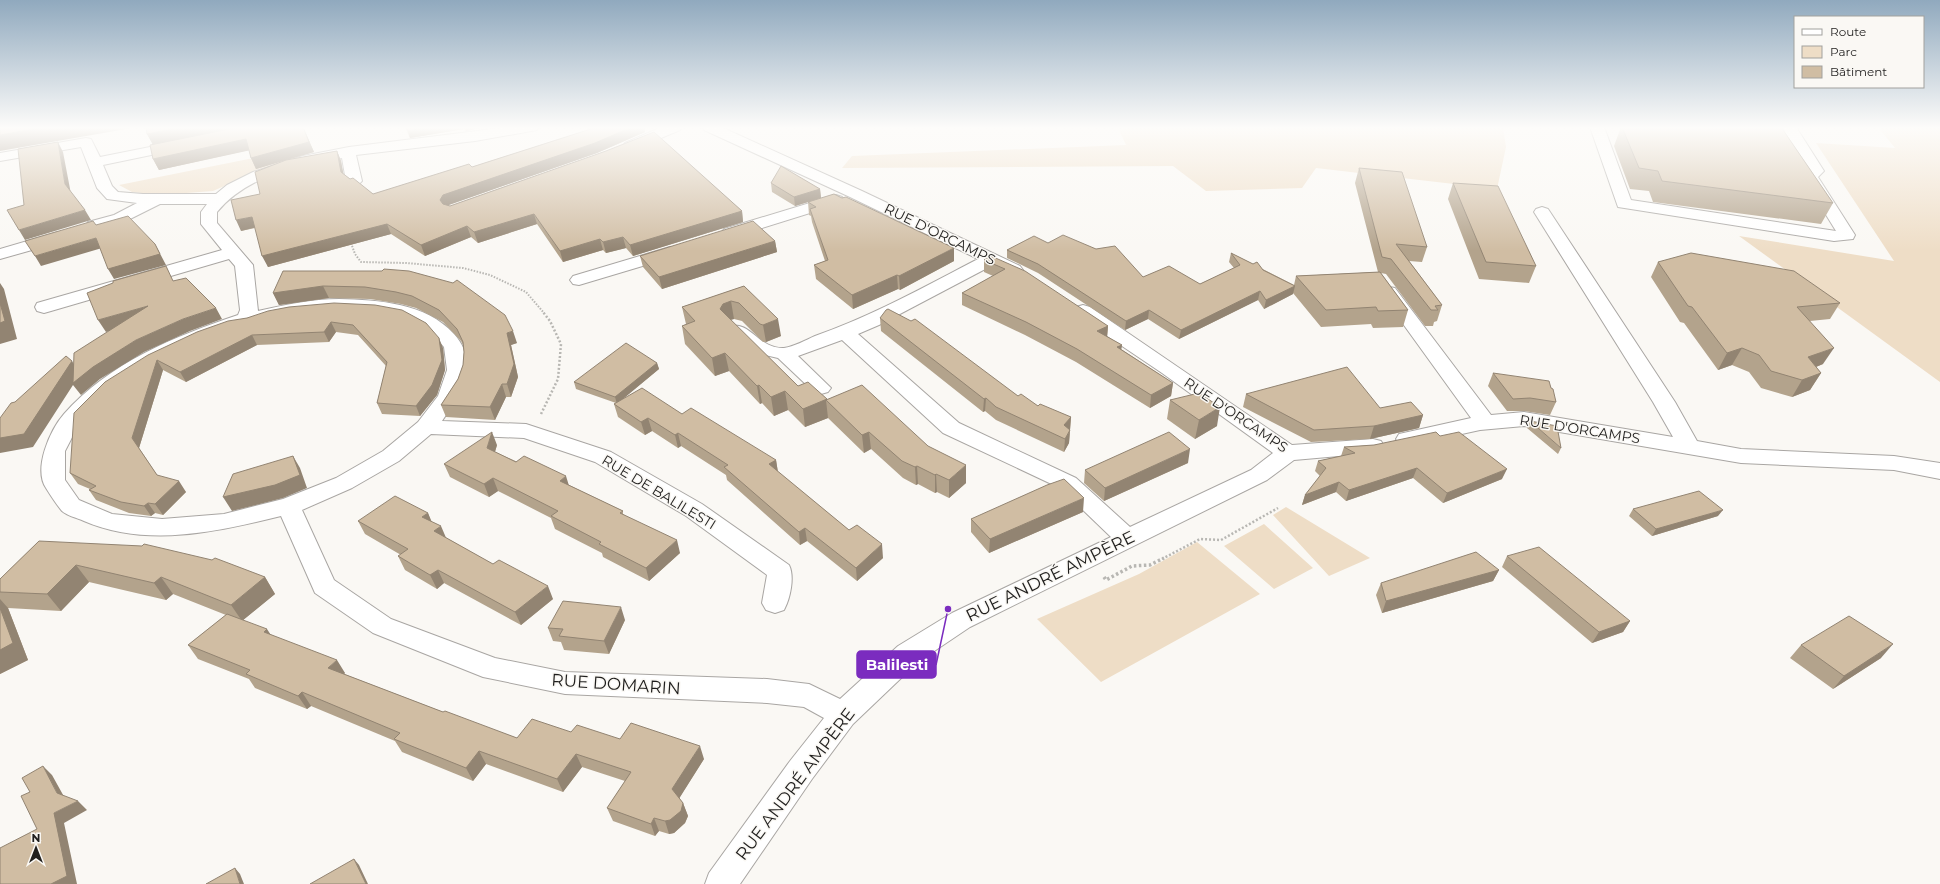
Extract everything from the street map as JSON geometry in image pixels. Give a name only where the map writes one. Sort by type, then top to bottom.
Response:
[{"type":"street","points":[[98,168],[105,188],[113,196],[155,200],[220,199]]},
{"type":"street","points":[[246,319],[249,310],[244,265],[209,224],[209,212],[220,199],[249,178],[277,168]]},
{"type":"street","points":[[350,168],[354,182]]},
{"type":"street","name":"RUE D'ORCAMPS","points":[[800,168],[1031,278]]},
{"type":"street","points":[[1611,168],[1624,204],[1834,236],[1847,235],[1810,176],[1816,171],[1814,168]]},
{"type":"street","points":[[714,238],[856,194]]},
{"type":"street","points":[[0,254],[120,218],[155,200]]},
{"type":"street","points":[[1542,212],[1664,402],[1689,447]]},
{"type":"street","points":[[579,280],[684,248]]},
{"type":"street","points":[[44,307],[233,252]]},
{"type":"street","points":[[785,354],[872,321],[991,259]]},
{"type":"street","points":[[1379,279],[1484,422]]},
{"type":"street","name":"RUE D'ORCAMPS","points":[[1071,303],[1169,369],[1288,453],[1370,447],[1484,422],[1502,419],[1524,419],[1741,456],[1894,463],[1940,471]]},
{"type":"street","points":[[338,305],[379,307],[412,314],[438,328],[454,346],[457,370],[448,397],[426,427],[390,456],[344,483],[289,506],[224,522],[162,528],[109,522],[71,506],[53,481],[54,451],[71,419],[104,387],[146,360],[195,336],[246,319],[294,309],[338,305]]},
{"type":"street","points":[[734,326],[756,347],[785,354],[821,388]]},
{"type":"street","points":[[845,332],[951,428],[1068,483],[1128,539]]},
{"type":"street","name":"RUE DE BALILESTI","points":[[426,427],[526,431],[603,457],[694,510],[780,572],[775,604]]},
{"type":"street","name":"RUE ANDRÉ AMPÈRE","points":[[721,884],[801,770],[843,715],[908,654],[960,620],[1259,475],[1288,453]]},
{"type":"street","name":"RUE DOMARIN","points":[[289,506],[324,586],[382,626],[493,670],[566,683],[767,691],[809,696],[843,715]]},
{"type":"path","points":[[350,241],[355,254],[361,262],[406,263],[463,268],[490,275],[526,292],[550,321],[561,344],[558,379],[531,432]]},
{"type":"path","points":[[1101,574],[1106,580],[1132,566],[1150,565],[1200,539],[1221,540],[1278,508]]},
{"type":"green space","points":[[203,168],[268,168],[213,191],[160,195],[132,192],[119,185]]},
{"type":"green space","points":[[1176,168],[1316,168],[1302,188],[1206,191]]},
{"type":"green space","points":[[1318,168],[1501,168],[1497,189]]},
{"type":"green space","points":[[1833,168],[1940,168],[1940,382],[1739,236],[1894,261]]},
{"type":"green space","points":[[1286,507],[1370,558],[1329,576],[1273,515]]},
{"type":"green space","points":[[1264,524],[1313,568],[1274,589],[1224,546]]},
{"type":"green space","points":[[1197,542],[1260,594],[1101,682],[1037,619],[1139,574]]},
{"type":"building","points":[[20,168],[62,168],[65,184],[85,210],[19,230],[7,210],[24,205]]},
{"type":"building","points":[[265,168],[340,168],[341,172],[350,179],[353,178],[373,194],[455,168],[521,168],[443,195],[440,200],[443,204],[450,206],[557,168],[694,168],[742,211],[630,245],[623,237],[603,242],[600,239],[560,251],[534,214],[474,232],[467,226],[421,245],[387,224],[262,256],[252,217],[236,220],[231,200],[260,194],[255,172]]},
{"type":"building","points":[[780,168],[785,168],[820,189],[794,197],[771,183]]},
{"type":"building","points":[[1359,168],[1402,172],[1427,247],[1396,244],[1442,305],[1435,306],[1438,310],[1431,310],[1391,259],[1382,257]]},
{"type":"building","points":[[1641,168],[1809,168],[1833,203],[1662,181],[1658,171]]},
{"type":"building","points":[[1453,183],[1498,186],[1536,266],[1486,262]]},
{"type":"building","points":[[834,194],[842,198],[846,197],[954,248],[899,276],[897,275],[852,295],[814,265],[828,260],[810,209],[816,207],[808,202]]},
{"type":"building","points":[[128,216],[155,244],[160,254],[108,269],[96,238],[35,256],[25,241],[93,221],[96,225]]},
{"type":"building","points":[[753,221],[775,241],[659,277],[640,256]]},
{"type":"building","points":[[1063,235],[1096,249],[1115,246],[1143,277],[1169,266],[1200,284],[1240,265],[1231,253],[1253,264],[1257,262],[1263,270],[1295,286],[1266,300],[1260,291],[1181,330],[1149,310],[1126,321],[1038,264],[1007,250],[1034,236],[1048,243]]},
{"type":"building","points":[[1691,253],[1794,271],[1840,303],[1797,307],[1834,348],[1808,357],[1821,373],[1802,380],[1771,371],[1759,355],[1742,348],[1727,353],[1692,307],[1688,306],[1658,262]]},
{"type":"building","points":[[991,256],[1025,271],[1108,326],[1097,331],[1122,345],[1117,347],[1173,383],[1151,395],[1077,349],[1026,322],[962,293],[1005,269],[984,260]]},
{"type":"building","points":[[166,266],[173,281],[186,278],[216,308],[183,319],[136,340],[93,367],[73,383],[74,353],[148,306],[98,320],[87,293],[113,283],[113,281]]},
{"type":"building","points":[[384,269],[409,271],[453,283],[457,280],[505,315],[513,331],[507,333],[514,364],[507,384],[502,384],[490,407],[441,405],[458,379],[463,365],[464,352],[463,342],[457,329],[439,310],[412,296],[365,287],[323,286],[273,293],[283,271],[382,271]]},
{"type":"building","points":[[1380,272],[1408,310],[1378,311],[1376,307],[1326,310],[1296,276]]},
{"type":"building","points":[[744,286],[778,319],[763,325],[760,324],[739,303],[731,301],[723,304],[720,309],[798,386],[808,382],[827,399],[803,409],[785,391],[771,397],[759,385],[757,386],[725,353],[712,358],[682,326],[695,321],[682,307]]},
{"type":"building","points":[[0,303],[5,321],[0,323]]},
{"type":"building","points":[[334,303],[375,305],[402,310],[426,323],[439,338],[442,360],[432,385],[416,406],[377,403],[387,362],[353,325],[331,322],[324,332],[252,335],[180,372],[157,360],[132,438],[157,475],[179,481],[155,504],[148,503],[144,506],[121,502],[89,490],[96,486],[70,473],[74,413],[105,382],[148,355],[197,332],[228,321],[247,318],[268,311],[289,307]]},
{"type":"building","points":[[888,309],[911,321],[915,319],[1018,396],[1021,394],[1038,406],[1040,404],[1071,417],[1064,425],[1070,430],[1065,439],[996,407],[986,398],[984,399],[880,318]]},
{"type":"building","points":[[626,343],[657,363],[615,397],[574,382]]},
{"type":"building","points":[[66,356],[72,361],[24,434],[0,438],[0,418],[11,403],[15,402]]},
{"type":"building","points":[[1347,367],[1380,408],[1411,402],[1423,415],[1374,426],[1314,430],[1246,394]]},
{"type":"building","points":[[1493,373],[1549,381],[1551,388],[1553,389],[1556,402],[1530,398],[1513,399]]},
{"type":"building","points":[[862,385],[928,446],[966,465],[949,480],[902,461],[869,432],[862,435],[826,400]]},
{"type":"building","points":[[642,388],[682,414],[691,408],[776,460],[769,464],[849,530],[857,525],[882,544],[856,568],[805,528],[799,532],[724,467],[728,465],[678,433],[675,435],[648,418],[641,422],[614,404]]},
{"type":"building","points":[[1199,393],[1220,407],[1199,420],[1170,400]]},
{"type":"building","points":[[1530,421],[1557,426],[1561,448]]},
{"type":"building","points":[[492,432],[487,448],[516,462],[524,456],[566,476],[560,481],[623,511],[620,513],[677,540],[646,568],[599,544],[601,542],[551,516],[558,511],[493,478],[484,484],[444,464]]},
{"type":"building","points":[[1169,432],[1190,449],[1105,488],[1085,470]]},
{"type":"building","points":[[1436,432],[1440,436],[1459,432],[1507,469],[1447,493],[1417,468],[1349,490],[1339,482],[1305,495],[1326,468],[1318,461],[1355,453],[1344,447],[1374,445]]},
{"type":"building","points":[[293,456],[300,475],[275,485],[223,497],[233,474]]},
{"type":"building","points":[[1064,479],[1084,498],[990,539],[971,519],[1047,485]]},
{"type":"building","points":[[1699,491],[1723,510],[1656,529],[1633,509]]},
{"type":"building","points":[[395,496],[428,513],[422,517],[441,526],[434,531],[493,564],[499,560],[548,586],[515,612],[438,570],[430,575],[398,556],[408,549],[358,521]]},
{"type":"building","points":[[39,541],[142,546],[144,544],[212,560],[215,558],[265,577],[231,605],[161,577],[154,583],[76,565],[47,594],[0,592],[0,579]]},
{"type":"building","points":[[1539,547],[1630,621],[1599,632],[1507,556]]},
{"type":"building","points":[[1476,552],[1499,570],[1386,601],[1381,583]]},
{"type":"building","points":[[563,601],[621,607],[604,641],[559,636],[563,629],[548,628]]},
{"type":"building","points":[[0,608],[13,643],[0,650]]},
{"type":"building","points":[[227,614],[267,629],[264,632],[337,660],[328,668],[443,712],[445,711],[517,738],[532,719],[571,732],[577,725],[620,739],[631,723],[700,746],[672,789],[683,803],[681,811],[670,820],[665,821],[654,818],[651,824],[607,808],[631,772],[576,754],[557,779],[479,751],[466,768],[394,739],[400,733],[302,692],[298,696],[246,674],[250,670],[188,645]]},
{"type":"building","points":[[1849,616],[1893,644],[1844,676],[1801,645]]},
{"type":"building","points":[[43,766],[57,793],[78,801],[54,813],[67,876],[51,884],[0,884],[0,848],[37,829],[21,796],[30,792],[22,778]]},
{"type":"building","points":[[354,859],[366,884],[310,884]]},
{"type":"building","points":[[235,868],[240,884],[206,884]]},
{"type":"place","name":"Balilesti","points":[[948,609]]}]
